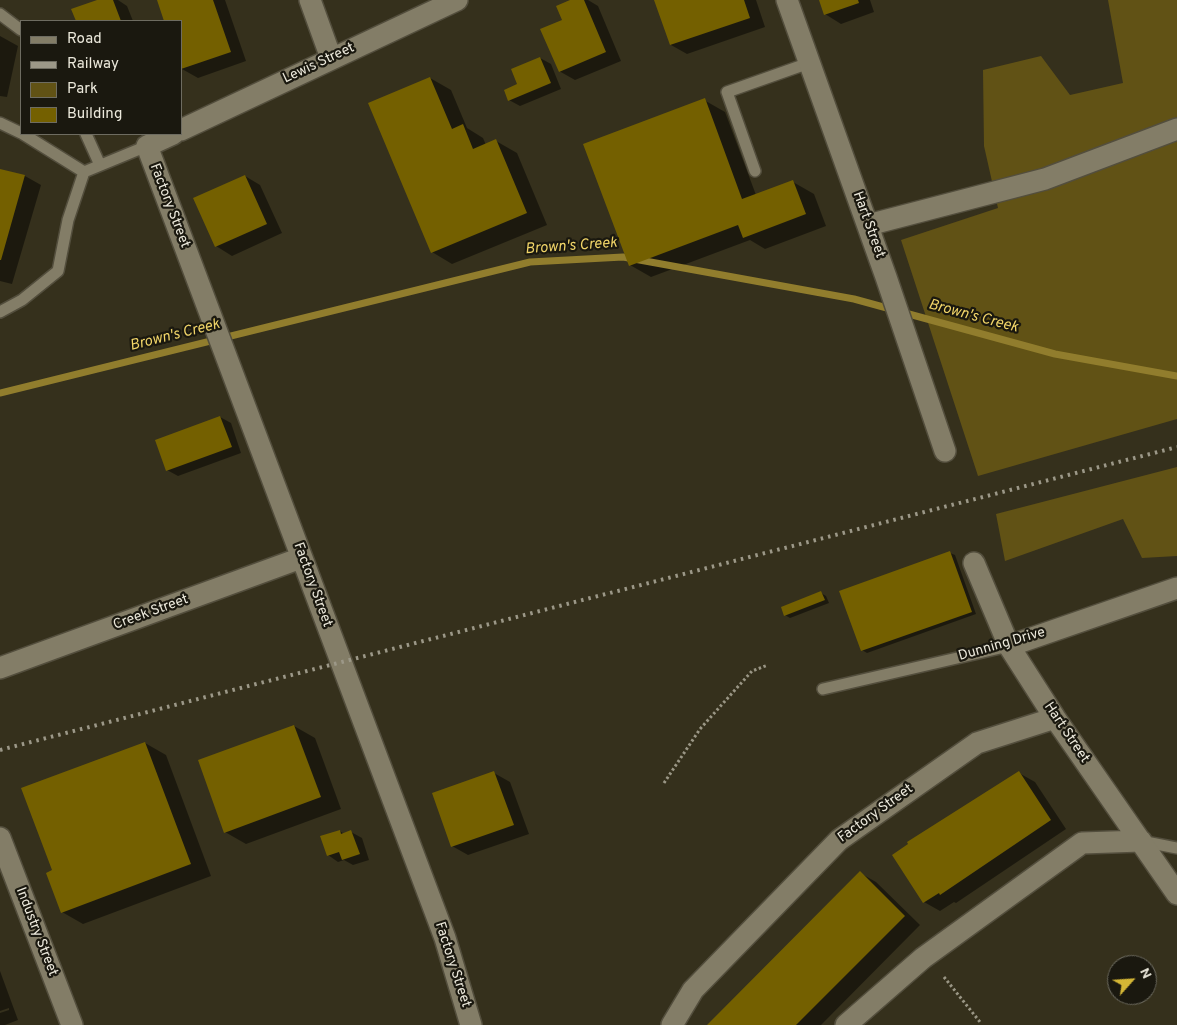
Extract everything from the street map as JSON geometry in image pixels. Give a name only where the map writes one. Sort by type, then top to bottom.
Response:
[{"type":"street","points":[[310,0],[331,58]]},
{"type":"street","name":"Lewis Street","points":[[182,130],[457,0]]},
{"type":"street","name":"Hart Street","points":[[787,0],[868,225],[945,451]]},
{"type":"street","points":[[868,225],[1045,179],[1177,129]]},
{"type":"street","points":[[146,146],[171,135]]},
{"type":"street","name":"Factory Street","points":[[146,146],[445,938],[471,1025]]},
{"type":"street","name":"Creek Street","points":[[0,668],[301,558]]},
{"type":"street","name":"Hart Street","points":[[974,563],[1009,646],[1055,718],[1177,894]]},
{"type":"street","name":"Dunning Drive","points":[[1009,646],[1177,588]]},
{"type":"street","name":"Factory Street","points":[[672,1025],[693,990],[838,840],[977,743],[1055,718]]},
{"type":"street","name":"Industry Street","points":[[0,838],[72,1025]]},
{"type":"street","points":[[846,1025],[923,958],[1082,843],[1141,841]]},
{"type":"lane","points":[[0,14],[20,29]]},
{"type":"lane","points":[[755,171],[727,92],[810,63]]},
{"type":"lane","points":[[0,123],[9,125],[20,132]]},
{"type":"lane","points":[[25,135],[84,172]]},
{"type":"lane","points":[[86,135],[100,165]]},
{"type":"lane","points":[[0,312],[22,300],[58,271],[68,220],[84,172],[146,146]]},
{"type":"lane","name":"Dunning Drive","points":[[823,689],[1009,646]]},
{"type":"lane","points":[[1141,841],[1177,848]]},
{"type":"path","points":[[664,783],[700,729],[752,671],[768,665]]},
{"type":"path","points":[[944,977],[980,1022]]},
{"type":"green space","points":[[1108,0],[1177,0],[1177,419],[978,476],[901,240],[998,208],[984,146],[983,70],[1041,56],[1070,95],[1123,83]]},
{"type":"green space","points":[[1177,467],[1177,556],[1142,558],[1123,519],[1005,561],[996,514]]},
{"type":"building","points":[[97,0],[113,0],[121,20],[76,20],[71,9]]},
{"type":"building","points":[[157,0],[213,0],[231,52],[182,69],[182,20],[164,20]]},
{"type":"building","points":[[570,0],[584,0],[606,52],[559,72],[540,29],[562,20],[556,6]]},
{"type":"building","points":[[654,0],[744,0],[750,18],[670,45]]},
{"type":"building","points":[[819,0],[858,0],[859,3],[824,15]]},
{"type":"building","points":[[540,57],[551,83],[508,101],[504,90],[517,84],[511,69]]},
{"type":"building","points":[[430,77],[452,129],[463,124],[473,149],[496,139],[527,213],[431,253],[368,103]]},
{"type":"building","points":[[705,98],[742,199],[793,180],[806,214],[743,238],[738,225],[629,266],[583,144]]},
{"type":"building","points":[[0,169],[25,175],[1,260],[0,260]]},
{"type":"building","points":[[245,175],[267,224],[215,247],[193,198]]},
{"type":"building","points":[[220,416],[232,447],[166,471],[155,440]]},
{"type":"building","points":[[950,551],[972,612],[861,651],[839,591]]},
{"type":"building","points":[[821,591],[825,600],[784,616],[781,607]]},
{"type":"building","points":[[294,725],[321,797],[224,833],[198,760]]},
{"type":"building","points":[[145,742],[191,864],[61,913],[46,873],[52,870],[21,788]]},
{"type":"building","points":[[494,771],[514,825],[451,847],[432,793]]},
{"type":"building","points":[[1019,771],[1051,820],[940,895],[939,893],[923,903],[892,855],[908,844],[907,842]]},
{"type":"building","points":[[340,830],[341,834],[351,830],[360,854],[342,860],[339,852],[327,856],[320,836]]},
{"type":"building","points":[[860,871],[905,916],[796,1025],[707,1025]]},
{"type":"waterway","name":"Brown's Creek","points":[[0,393],[530,262],[623,257],[854,299],[1055,354],[1177,376]]},
{"type":"railway","points":[[0,750],[1177,447]]}]
